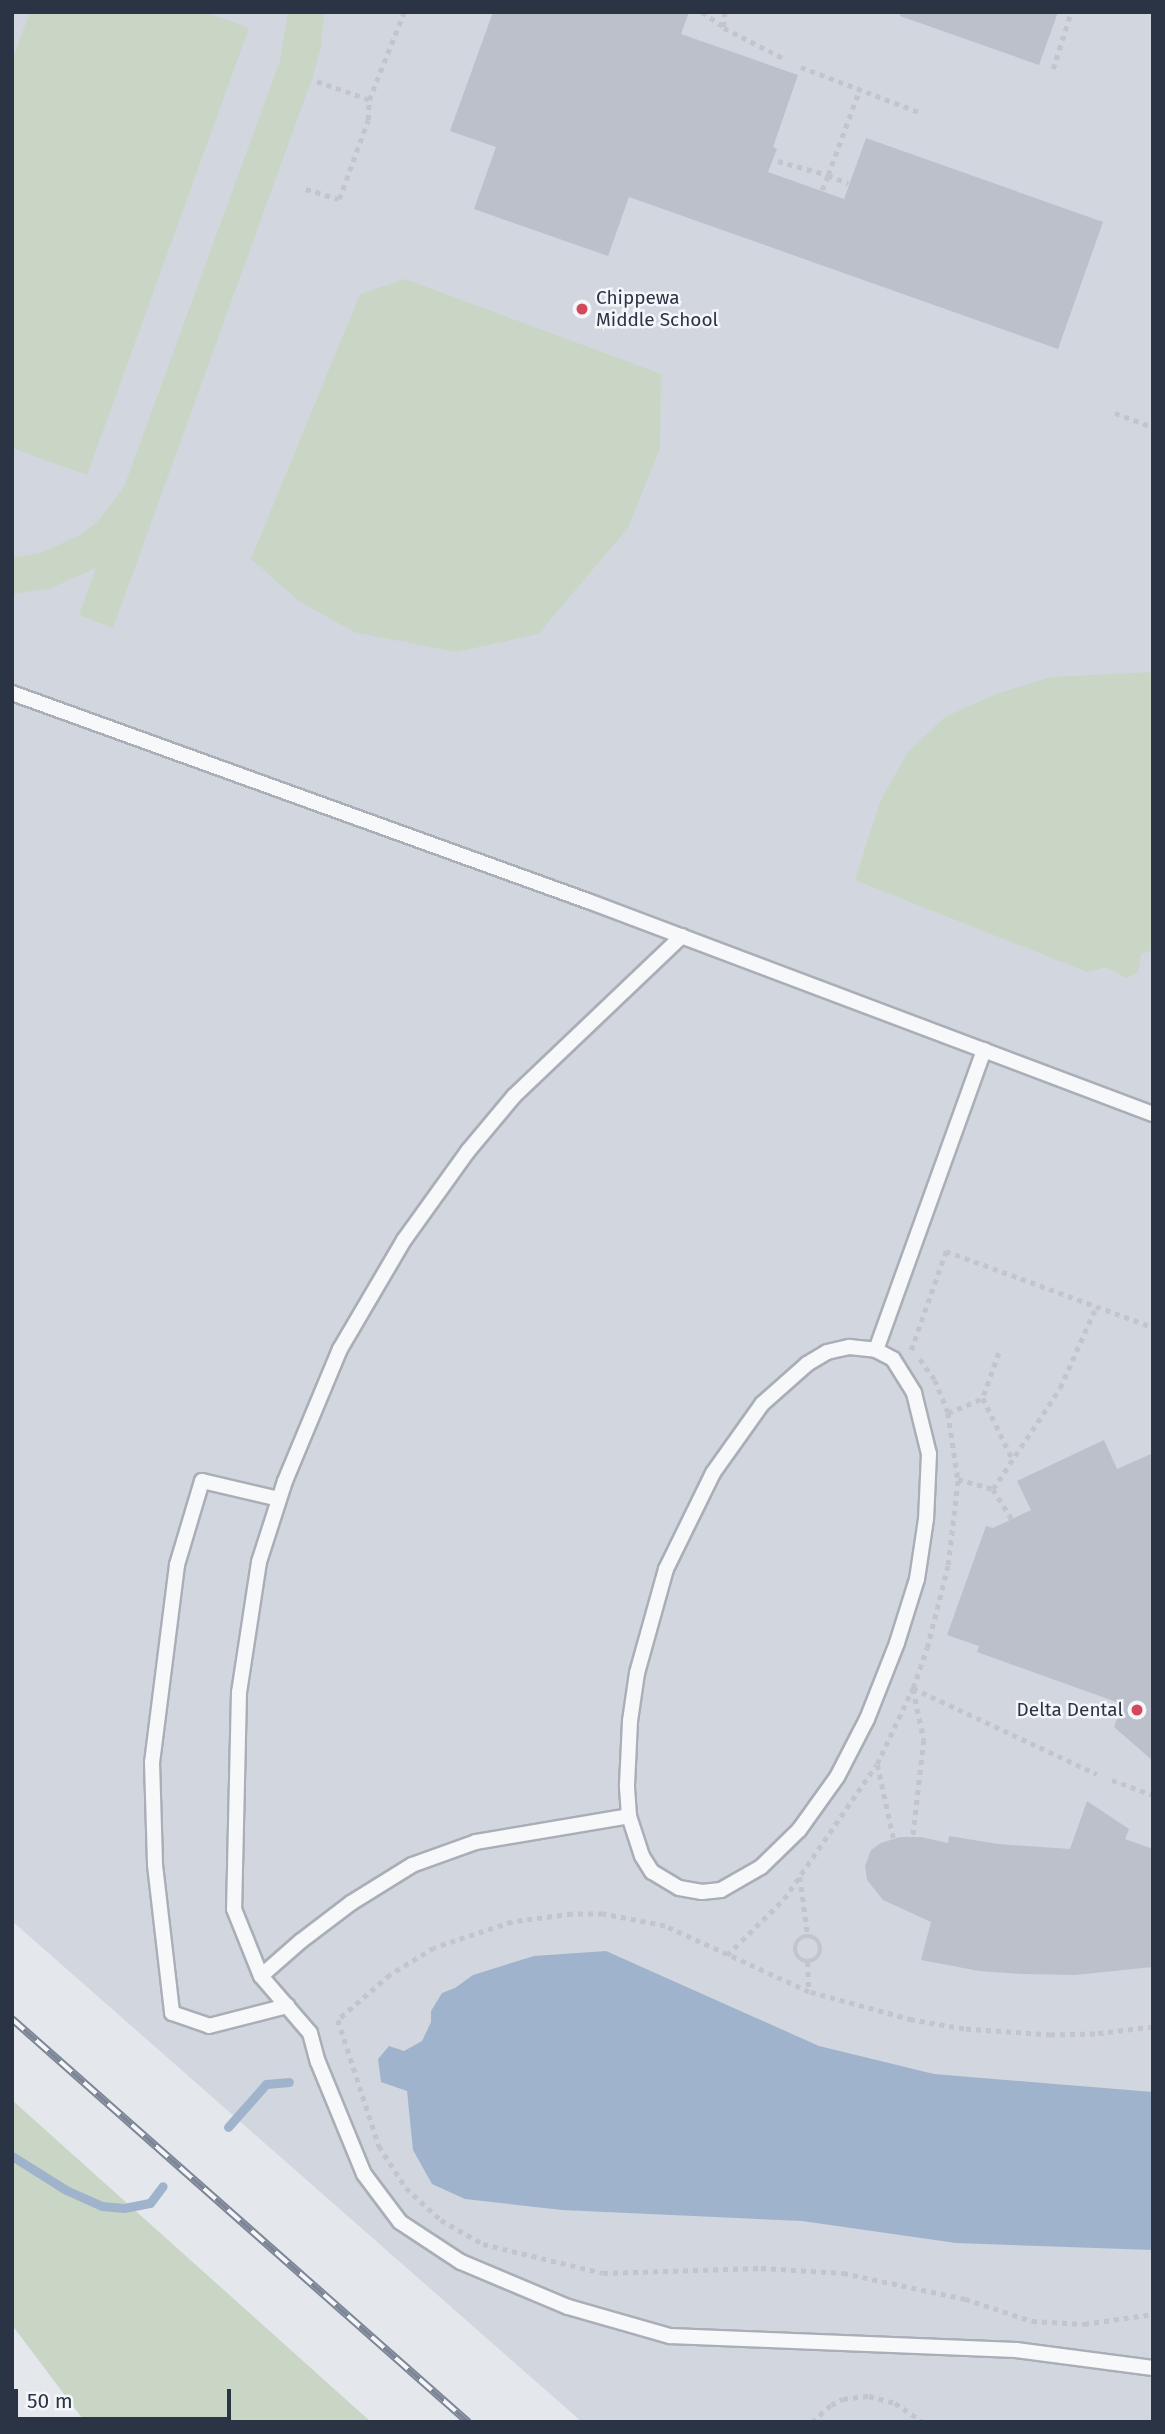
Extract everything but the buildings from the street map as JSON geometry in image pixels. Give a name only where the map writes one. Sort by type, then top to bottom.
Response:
[{"type":"lane","points":[[12,693],[682,936],[1153,1114]]},
{"type":"lane","points":[[682,936],[514,1096],[468,1152],[412,1229],[340,1349],[313,1409],[279,1499],[259,1562],[239,1705],[234,1909],[261,1976],[310,2033],[318,2062],[365,2174],[400,2222],[461,2262],[568,2307],[670,2336],[1016,2350],[1153,2368]]},
{"type":"lane","points":[[876,1350],[984,1050]]},
{"type":"lane","points":[[849,1347],[876,1350],[893,1359],[914,1393],[929,1454],[926,1519],[916,1579],[897,1643],[867,1719],[843,1765],[799,1830],[761,1867],[721,1890],[702,1892],[679,1888],[652,1872],[642,1856],[629,1816],[627,1785],[630,1721],[642,1649],[666,1569],[713,1473],[762,1404],[807,1364],[827,1352],[849,1347]]},
{"type":"lane","points":[[279,1499],[202,1481],[177,1565],[152,1762],[155,1865],[172,2012],[209,2026],[287,2006]]},
{"type":"lane","points":[[261,1976],[300,1941],[351,1903],[412,1865],[476,1842],[629,1816]]},
{"type":"path","points":[[306,189],[339,199],[368,120],[369,100],[404,12]]},
{"type":"path","points":[[702,12],[724,27],[785,59]]},
{"type":"path","points":[[724,27],[725,12]]},
{"type":"path","points":[[1053,69],[1071,12]]},
{"type":"path","points":[[801,67],[919,112]]},
{"type":"path","points":[[312,80],[369,100]]},
{"type":"path","points":[[822,190],[859,90]]},
{"type":"path","points":[[778,161],[848,183]]},
{"type":"path","points":[[1115,413],[1153,427]]},
{"type":"path","points":[[911,1350],[946,1251],[1153,1327]]},
{"type":"path","points":[[993,1489],[1060,1388],[1096,1307]]},
{"type":"path","points":[[999,1353],[983,1398],[1013,1460]]},
{"type":"path","points":[[948,1413],[983,1398]]},
{"type":"path","points":[[727,1955],[767,1919],[800,1877],[877,1764],[913,1689],[939,1607],[948,1564],[958,1479],[993,1489],[1012,1519]]},
{"type":"path","points":[[913,1689],[1097,1774]]},
{"type":"path","points":[[913,1689],[924,1740],[913,1836]]},
{"type":"path","points":[[877,1764],[893,1838]]},
{"type":"path","points":[[1112,1780],[1153,1795]]},
{"type":"path","points":[[800,1877],[808,1936]]},
{"type":"path","points":[[1153,2027],[1095,2034],[1007,2033],[912,2020],[809,1992],[665,1926],[603,1914],[572,1914],[512,1922],[434,1948],[390,1975],[338,2021],[379,2146],[406,2188],[441,2220],[483,2244],[603,2273],[807,2269],[887,2281],[965,2299],[1032,2321],[1084,2324],[1153,2315]]},
{"type":"path","points":[[808,1936],[817,1939],[821,1945],[818,1959],[808,1962],[798,1959],[794,1953],[798,1940],[808,1936]]},
{"type":"path","points":[[808,1962],[809,1992]]},
{"type":"path","points":[[812,2422],[831,2405],[869,2396],[895,2403],[923,2422]]},
{"type":"shaded area","points":[[12,12],[1153,12],[1153,2422],[582,2422],[12,1921]]},
{"type":"green space","points":[[30,12],[205,12],[249,28],[87,475],[12,448],[12,61]]},
{"type":"green space","points":[[288,12],[324,12],[321,46],[314,73],[113,628],[79,615],[96,568],[51,588],[12,594],[12,558],[41,553],[80,535],[97,522],[124,487],[280,61]]},
{"type":"green space","points":[[405,279],[661,374],[660,448],[628,528],[538,634],[456,652],[354,632],[299,601],[251,559],[360,294]]},
{"type":"green space","points":[[1153,672],[1153,950],[1141,954],[1138,972],[1126,978],[1106,967],[1087,972],[855,880],[880,802],[907,753],[945,717],[996,694],[1051,677]]},
{"type":"green space","points":[[12,2100],[371,2422],[85,2422],[12,2325]]},
{"type":"water","points":[[606,1951],[819,2046],[934,2074],[1153,2092],[1153,2250],[956,2243],[802,2221],[562,2210],[465,2199],[432,2184],[413,2150],[407,2091],[381,2082],[378,2059],[389,2046],[404,2051],[422,2041],[431,2022],[431,2011],[442,1993],[455,1988],[473,1975],[534,1956]]},
{"type":"waterway","points":[[228,2127],[266,2084],[289,2082]]},
{"type":"waterway","points":[[12,2156],[66,2190],[102,2206],[124,2208],[150,2203],[163,2186]]},
{"type":"railway","points":[[12,2019],[468,2422]]},
{"type":"place","name":"Chippewa Middle School","points":[[582,309]]},
{"type":"place","name":"Delta Dental","points":[[1137,1710]]}]
